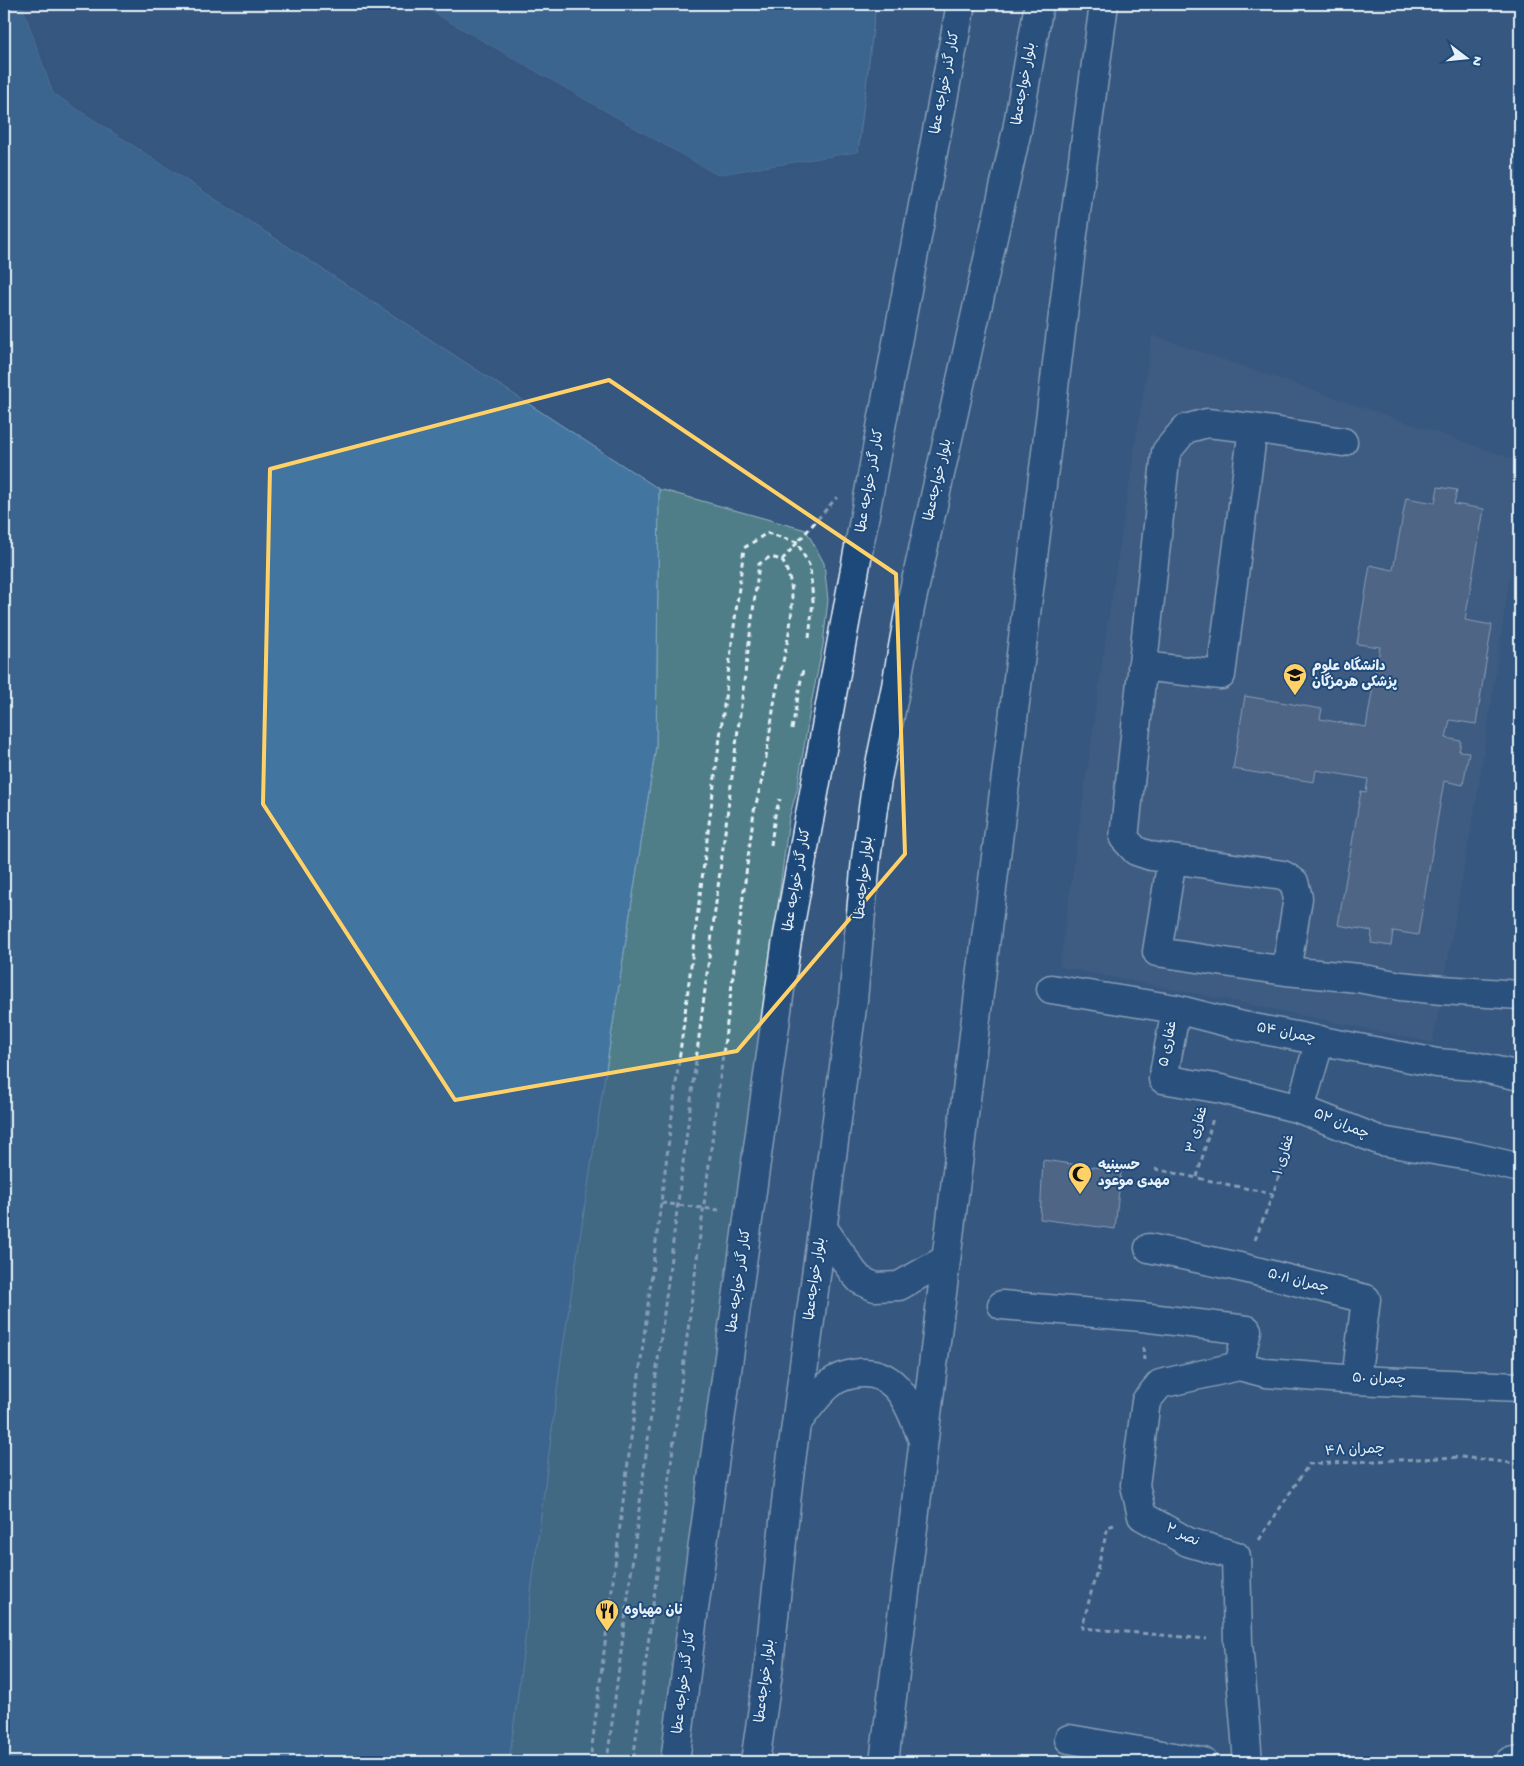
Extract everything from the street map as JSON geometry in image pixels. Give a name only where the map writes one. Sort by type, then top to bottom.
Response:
[{"type":"main road","name":"کنار گذر خواجه عطا","points":[[674,1762],[786,946],[961,4]]},
{"type":"main road","name":"بلوار خواجه‌عطا","points":[[755,1762],[768,1673],[796,1424],[853,1000],[866,859],[877,779],[910,608],[1017,130],[1039,4]]},
{"type":"main road","points":[[884,1762],[1073,234],[1104,4]]},
{"type":"main road","points":[[1286,971],[1298,898],[1294,882],[1283,875],[1151,856],[1136,851],[1124,838],[1142,666],[1166,452],[1185,430],[1206,423],[1253,428],[1343,442]]},
{"type":"main road","points":[[1142,666],[1221,675],[1253,428]]},
{"type":"main road","points":[[1172,859],[1157,952],[1286,971],[1358,978],[1400,986],[1520,995]]},
{"type":"main road","name":"چمران ۵۴","points":[[1051,989],[1176,1009],[1238,1025],[1437,1063],[1474,1066],[1520,1076]]},
{"type":"main road","name":"غفاری ۵","points":[[1163,1079],[1176,1009]]},
{"type":"main road","points":[[1300,1109],[1320,1040]]},
{"type":"main road","name":"چمران ۵۲","points":[[1163,1079],[1221,1089],[1300,1109],[1382,1141],[1469,1156],[1520,1168]]},
{"type":"main road","points":[[823,1228],[860,1280],[875,1287],[899,1286],[945,1260]]},
{"type":"main road","name":"چمران ۵۰/۱","points":[[1149,1248],[1244,1268],[1366,1299],[1356,1380]]},
{"type":"main road","points":[[1002,1306],[1142,1317],[1247,1330],[1239,1366],[1160,1384],[1146,1401],[1135,1485],[1142,1516]]},
{"type":"main road","name":"چمران ۵۰","points":[[1239,1366],[1266,1373],[1356,1380],[1520,1387]]},
{"type":"main road","points":[[796,1424],[829,1384],[853,1374],[866,1373],[892,1382],[908,1404],[923,1439]]},
{"type":"main road","name":"نصر ۲","points":[[1142,1516],[1188,1542],[1236,1556]]},
{"type":"main road","points":[[1236,1556],[1238,1642],[1248,1762]]},
{"type":"main road","points":[[1070,1739],[1203,1762]]},
{"type":"main road","points":[[1509,1762],[1520,1760]]},
{"type":"path","points":[[782,560],[843,490]]},
{"type":"path","points":[[590,1762],[744,548]]},
{"type":"path","points":[[607,1762],[759,564],[770,557],[782,560],[789,574],[792,600],[788,639],[775,698],[762,782],[754,811],[633,1762]]},
{"type":"path","name":"غفاری ۳","points":[[1197,1177],[1221,1089]]},
{"type":"path","name":"غفاری ۱","points":[[1244,1268],[1273,1194],[1300,1109]]},
{"type":"path","points":[[1155,1169],[1273,1194]]},
{"type":"path","points":[[661,1203],[749,1214]]},
{"type":"path","name":"چمران ۴۸","points":[[1236,1556],[1256,1545],[1309,1464],[1461,1457],[1520,1464]]},
{"type":"path","points":[[1142,1516],[1108,1527],[1082,1628],[1238,1642]]},
{"type":"highlighted area","points":[[609,380],[896,574],[905,854],[737,1051],[455,1100],[263,804],[270,469]]},
{"type":"shaded area","points":[[4,4],[22,4],[53,93],[659,489],[656,746],[561,1359],[509,1762],[4,1762]]},
{"type":"shaded area","points":[[418,4],[876,4],[858,152],[717,175]]},
{"type":"shaded area","name":"دانشگاه علوم پزشکی هرمزگان","points":[[1152,335],[1520,461],[1520,509],[1479,786],[1433,1043],[1059,967],[1110,606]]},
{"type":"green space","points":[[659,489],[806,530],[824,563],[828,600],[823,645],[797,790],[789,818],[669,1762],[509,1762],[561,1359],[656,746]]},
{"type":"pier","points":[[22,4],[25,4],[55,92],[662,490],[53,93]]},
{"type":"pier","points":[[415,4],[717,175],[858,152],[857,155],[716,178]]},
{"type":"building","points":[[1438,487],[1457,490],[1454,504],[1484,509],[1465,620],[1492,625],[1476,724],[1450,720],[1446,738],[1461,741],[1459,751],[1469,752],[1463,785],[1444,781],[1418,935],[1393,931],[1391,946],[1371,943],[1372,931],[1338,925],[1361,791],[1366,792],[1368,779],[1316,770],[1314,782],[1233,769],[1245,696],[1322,709],[1320,719],[1366,727],[1380,647],[1357,644],[1370,565],[1393,570],[1406,498],[1435,503]]},
{"type":"building","name":"حسینیه مهدی موعود","points":[[1043,1160],[1121,1171],[1115,1229],[1040,1219]]},
{"type":"place","name":"دانشگاه علوم پزشکی هرمزگان","points":[[1295,696]]},
{"type":"place","name":"حسینیه مهدی موعود","points":[[1080,1195]]},
{"type":"place","name":"نان مهیاوه","points":[[607,1632]]}]
